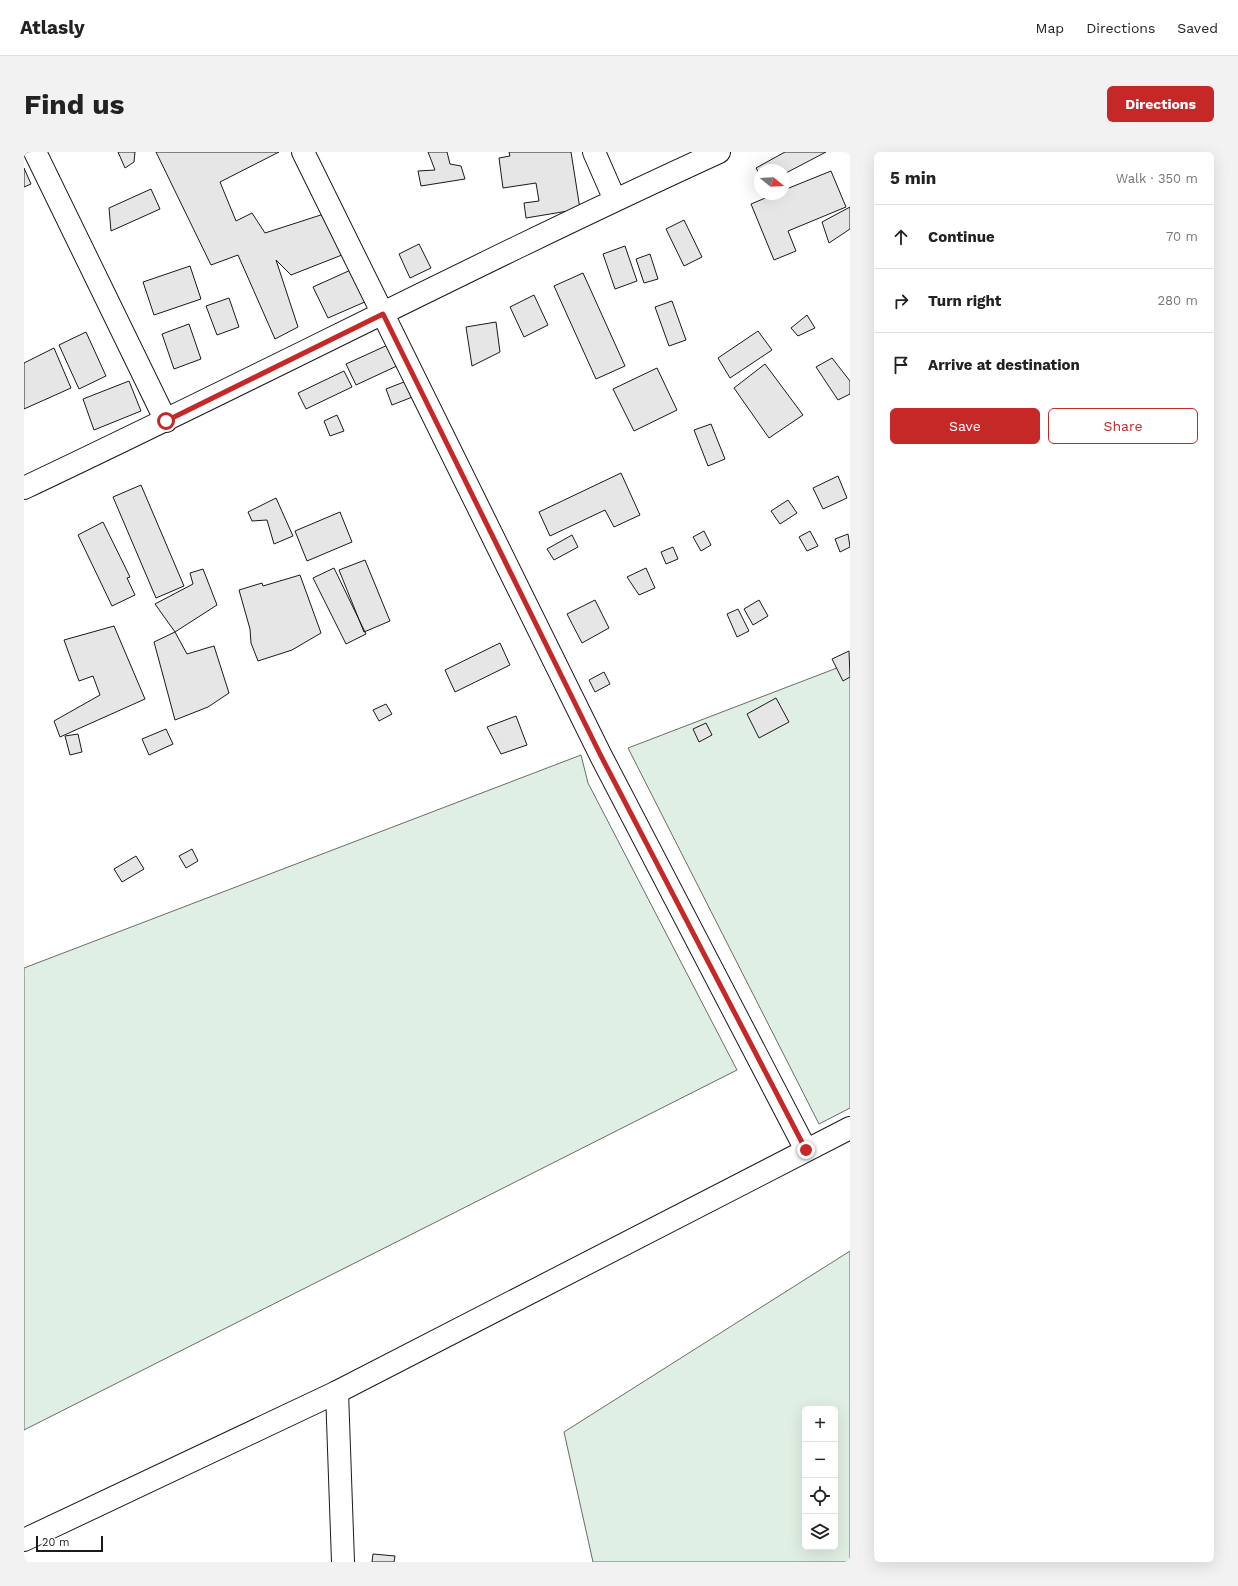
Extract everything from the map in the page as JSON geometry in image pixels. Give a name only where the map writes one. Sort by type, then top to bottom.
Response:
[{"type":"main road","points":[[35,152],[166,421]]},
{"type":"main road","points":[[303,152],[601,756],[806,1150]]},
{"type":"main road","points":[[594,152],[615,200]]},
{"type":"main road","points":[[24,488],[166,421],[615,200],[719,152]]},
{"type":"main road","points":[[24,1540],[337,1392],[850,1128]]},
{"type":"main road","points":[[337,1392],[343,1562]]},
{"type":"green space","points":[[850,663],[850,1108],[819,1124],[628,748]]},
{"type":"green space","points":[[581,755],[588,783],[737,1070],[24,1430],[24,968]]},
{"type":"green space","points":[[850,1251],[850,1562],[593,1562],[564,1432]]},
{"type":"building","points":[[118,152],[135,152],[134,162],[125,168]]},
{"type":"building","points":[[156,152],[279,152],[220,182],[236,221],[252,213],[265,233],[327,213],[342,255],[291,275],[276,260],[298,327],[275,339],[238,255],[211,265]]},
{"type":"building","points":[[428,152],[447,152],[450,164],[461,166],[465,179],[421,186],[418,171],[435,170]]},
{"type":"building","points":[[509,152],[571,152],[580,209],[526,218],[524,203],[539,201],[536,183],[503,188],[499,158],[510,156]]},
{"type":"building","points":[[785,152],[826,152],[790,171],[790,164],[763,164]]},
{"type":"building","points":[[24,168],[31,184],[24,187]]},
{"type":"building","points":[[831,171],[846,207],[788,231],[796,251],[774,260],[751,204],[761,200],[790,200],[790,188]]},
{"type":"building","points":[[151,189],[160,209],[111,231],[109,208]]},
{"type":"building","points":[[850,207],[850,229],[829,243],[822,222]]},
{"type":"building","points":[[684,220],[702,257],[684,266],[666,229]]},
{"type":"building","points":[[419,244],[431,268],[410,278],[399,254]]},
{"type":"building","points":[[625,246],[637,281],[615,289],[603,254]]},
{"type":"building","points":[[650,254],[658,279],[644,283],[636,259]]},
{"type":"building","points":[[190,266],[201,299],[154,315],[143,282]]},
{"type":"building","points":[[353,269],[367,301],[328,318],[313,287]]},
{"type":"building","points":[[583,273],[625,366],[596,379],[554,286]]},
{"type":"building","points":[[534,295],[548,325],[524,337],[510,307]]},
{"type":"building","points":[[229,298],[239,327],[217,335],[206,306]]},
{"type":"building","points":[[672,301],[686,340],[669,346],[655,307]]},
{"type":"building","points":[[807,315],[815,328],[798,336],[791,328]]},
{"type":"building","points":[[496,322],[500,352],[472,366],[466,327]]},
{"type":"building","points":[[189,324],[201,359],[174,369],[162,334]]},
{"type":"building","points":[[758,331],[772,350],[730,378],[718,358]]},
{"type":"building","points":[[86,332],[106,376],[79,389],[59,345]]},
{"type":"building","points":[[390,344],[399,365],[356,385],[346,364]]},
{"type":"building","points":[[54,348],[71,388],[24,409],[24,363]]},
{"type":"building","points":[[832,358],[850,381],[850,394],[838,400],[816,367]]},
{"type":"building","points":[[765,364],[803,415],[769,438],[734,388]]},
{"type":"building","points":[[657,368],[677,410],[634,431],[613,389]]},
{"type":"building","points":[[344,371],[352,387],[306,409],[298,393]]},
{"type":"building","points":[[409,380],[415,396],[392,405],[386,389]]},
{"type":"building","points":[[129,381],[141,411],[94,430],[83,399]]},
{"type":"building","points":[[337,415],[344,431],[330,436],[324,421]]},
{"type":"building","points":[[711,424],[725,459],[708,466],[694,430]]},
{"type":"building","points":[[621,473],[640,515],[614,527],[605,510],[550,536],[539,512]]},
{"type":"building","points":[[838,476],[847,498],[823,509],[813,488]]},
{"type":"building","points":[[141,485],[184,586],[156,598],[113,497]]},
{"type":"building","points":[[276,498],[293,536],[274,544],[267,520],[252,521],[248,512]]},
{"type":"building","points":[[788,500],[797,513],[780,524],[771,511]]},
{"type":"building","points":[[340,512],[352,542],[307,561],[295,531]]},
{"type":"building","points":[[103,522],[130,577],[127,578],[135,595],[112,606],[78,535]]},
{"type":"building","points":[[704,531],[711,545],[701,551],[693,537]]},
{"type":"building","points":[[810,531],[818,546],[807,551],[799,537]]},
{"type":"building","points":[[848,534],[850,547],[840,552],[835,539]]},
{"type":"building","points":[[572,535],[578,547],[554,560],[547,549]]},
{"type":"building","points":[[673,547],[678,559],[666,564],[661,552]]},
{"type":"building","points":[[365,560],[390,621],[364,632],[339,570]]},
{"type":"building","points":[[334,568],[366,634],[346,644],[313,578]]},
{"type":"building","points":[[646,568],[655,588],[639,595],[627,577]]},
{"type":"building","points":[[203,569],[217,605],[175,632],[155,604],[193,584],[190,573]]},
{"type":"building","points":[[300,575],[321,633],[292,650],[258,661],[251,643],[250,629],[239,590],[262,583],[263,586]]},
{"type":"building","points":[[595,600],[609,628],[582,643],[567,614]]},
{"type":"building","points":[[759,600],[768,616],[753,625],[744,609]]},
{"type":"building","points":[[738,609],[749,631],[737,637],[727,614]]},
{"type":"building","points":[[114,626],[145,699],[60,737],[54,721],[100,695],[93,676],[79,681],[64,640]]},
{"type":"building","points":[[175,632],[187,654],[214,646],[229,693],[208,707],[175,720],[154,642]]},
{"type":"building","points":[[500,643],[510,665],[455,692],[445,670]]},
{"type":"building","points":[[849,651],[850,677],[843,681],[832,659]]},
{"type":"building","points":[[604,672],[610,684],[595,692],[589,680]]},
{"type":"building","points":[[776,698],[789,722],[759,738],[747,714]]},
{"type":"building","points":[[386,704],[392,714],[379,721],[373,710]]},
{"type":"building","points":[[516,716],[527,745],[501,754],[487,727]]},
{"type":"building","points":[[706,723],[712,735],[699,742],[693,729]]},
{"type":"building","points":[[166,729],[173,744],[149,755],[142,739]]},
{"type":"building","points":[[78,734],[82,752],[70,755],[65,736]]},
{"type":"building","points":[[192,849],[198,861],[186,868],[179,856]]},
{"type":"building","points":[[136,856],[144,869],[122,882],[114,869]]},
{"type":"building","points":[[373,1554],[395,1556],[394,1562],[372,1562]]},
{"type":"route","points":[[166,421],[383,314],[601,756],[806,1150]]}]
